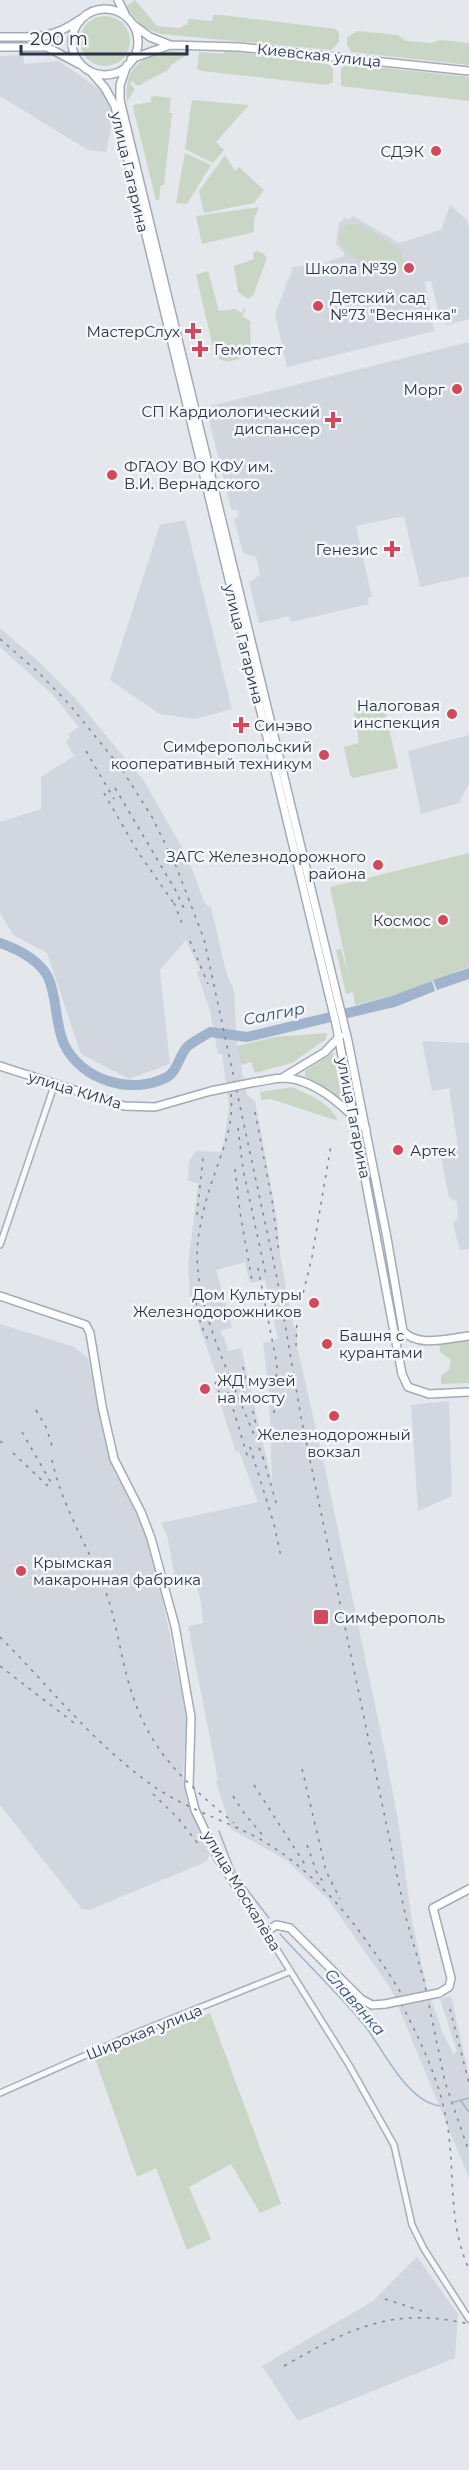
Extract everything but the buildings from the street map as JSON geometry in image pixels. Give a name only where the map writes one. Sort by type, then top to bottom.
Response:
[{"type":"main road","points":[[0,37],[56,34],[91,12],[102,0]]},
{"type":"main road","points":[[0,47],[47,47],[92,73],[110,75],[122,70],[129,62],[137,41],[133,25],[118,0]]},
{"type":"main road","points":[[91,12],[110,9],[126,16]]},
{"type":"main road","points":[[81,65],[75,56],[72,42],[75,29],[84,17]]},
{"type":"main road","name":"Киевская улица","points":[[133,25],[150,37],[170,45],[239,47],[469,71]]},
{"type":"main road","name":"Киевская улица","points":[[129,62],[170,45]]},
{"type":"main road","name":"улица Гагарина","points":[[129,62],[120,85],[120,100],[366,1129],[403,1331],[415,1339],[423,1340],[469,1336]]},
{"type":"main road","name":"улица Гагарина","points":[[92,73],[105,88],[115,106],[335,1004]]},
{"type":"main road","name":"улица Гагарина","points":[[340,1026],[339,1038],[402,1374],[408,1387],[420,1393],[469,1392]]},
{"type":"main road","points":[[282,1078],[312,1061],[339,1038]]},
{"type":"main road","name":"улица КИМа","points":[[0,1066],[123,1106],[139,1107],[165,1104],[211,1091],[282,1078]]},
{"type":"main road","points":[[282,1078],[309,1084],[353,1116],[366,1129]]},
{"type":"main road","name":"улица Москалёва","points":[[0,1296],[86,1325],[90,1333],[102,1406],[114,1459],[141,1512],[151,1538],[175,1626],[190,1717],[189,1786],[195,1810],[219,1860],[266,1932]]},
{"type":"main road","points":[[266,1932],[276,1925],[290,1928],[362,1999],[372,2005],[439,1993],[449,1987],[451,1978],[433,1908],[469,1889]]},
{"type":"street","points":[[0,1245],[55,1083]]},
{"type":"street","name":"улица Москалёва","points":[[266,1932],[349,2065],[394,2145],[412,2225],[424,2249],[469,2319]]},
{"type":"street","name":"Широкая улица","points":[[0,2093],[136,2033],[289,1972]]},
{"type":"shaded area","points":[[23,55],[24,64],[59,61],[102,91],[109,100],[113,119],[106,152],[88,150],[0,96],[0,56]]},
{"type":"shaded area","points":[[450,205],[467,220],[469,227],[469,319],[446,325],[445,322],[441,323],[431,281],[425,282],[434,331],[287,367],[275,314],[293,267],[320,264],[342,257],[345,254],[336,244],[339,223],[346,217],[349,220],[353,216],[399,243],[441,230]]},
{"type":"shaded area","points":[[469,342],[469,576],[420,587],[404,516],[356,526],[372,597],[368,598],[369,604],[291,622],[289,616],[259,623],[249,582],[260,575],[256,557],[243,553],[234,519],[239,516],[238,511],[231,509],[206,407]]},
{"type":"shaded area","points":[[185,520],[232,709],[195,719],[160,714],[110,680],[160,525]]},
{"type":"shaded area","points":[[0,628],[38,661],[75,698],[144,781],[187,856],[205,904],[211,907],[226,971],[234,991],[237,1046],[247,1095],[255,1101],[277,1219],[287,1295],[294,1327],[297,1328],[297,1346],[385,1752],[398,1820],[412,1921],[427,1988],[453,2054],[457,2051],[440,1999],[451,1996],[469,2076],[469,2178],[391,1989],[328,1899],[286,1860],[231,1829],[216,1782],[218,1780],[188,1626],[203,1623],[201,1602],[195,1580],[176,1583],[167,1535],[161,1523],[258,1502],[239,1451],[236,1452],[214,1385],[219,1382],[190,1296],[188,1266],[198,1184],[188,1180],[189,1161],[196,1151],[221,1152],[229,1107],[222,1054],[218,1054],[210,1011],[197,972],[200,970],[186,940],[160,970],[170,1064],[129,1079],[81,1054],[47,953],[13,935],[0,913],[0,822],[41,809],[41,777],[74,756],[66,741],[70,738],[68,734],[79,727],[52,694],[0,647]],"holes":[[[245,1262],[250,1283],[265,1280],[278,1339],[263,1343],[269,1392],[272,1482],[241,1348],[228,1351],[224,1336],[222,1336],[221,1331],[232,1327],[216,1270]]]},
{"type":"shaded area","points":[[469,735],[469,784],[459,803],[421,814],[408,751]]},
{"type":"shaded area","points":[[422,1041],[469,1043],[469,1249],[460,1250],[453,1224],[458,1218],[457,1202],[449,1197],[440,1153],[458,1147],[449,1088],[432,1091]]},
{"type":"shaded area","points":[[0,1324],[74,1347],[88,1358],[108,1451],[114,1469],[144,1530],[159,1582],[187,1720],[183,1773],[186,1799],[210,1853],[207,1860],[201,1864],[89,1910],[82,1909],[0,1805]]},
{"type":"shaded area","points":[[449,1401],[452,1496],[418,1511],[411,1405]]},
{"type":"shaded area","points":[[417,2257],[458,2314],[455,2358],[298,2421],[262,2366],[373,2301]]},
{"type":"green space","points":[[135,0],[157,26],[179,28],[187,24],[189,19],[212,21],[213,15],[221,15],[336,29],[339,42],[331,50],[160,34],[143,27],[125,7]]},
{"type":"green space","points":[[100,16],[110,16],[123,23],[130,36],[130,46],[123,59],[110,66],[100,66],[91,62],[84,55],[80,46],[80,36],[84,27],[91,20]]},
{"type":"green space","points":[[358,31],[398,35],[407,41],[431,43],[441,40],[469,43],[469,65],[351,52],[347,45],[347,37]]},
{"type":"green space","points":[[172,51],[190,53],[171,65],[168,70],[138,86],[132,81],[130,84],[135,89],[127,102],[128,81],[136,66],[151,56]]},
{"type":"green space","points":[[225,51],[325,61],[333,69],[333,82],[326,85],[197,69],[199,52],[223,54]]},
{"type":"green space","points":[[348,64],[469,77],[469,101],[341,86],[341,68]]},
{"type":"green space","points":[[151,97],[171,98],[169,113],[172,113],[164,185],[161,185],[159,200],[156,200],[133,107],[151,102]]},
{"type":"green space","points":[[192,100],[249,105],[216,142],[224,150],[213,163],[185,149]]},
{"type":"green space","points":[[185,153],[211,165],[187,204],[176,203]]},
{"type":"green space","points":[[225,155],[235,171],[239,167],[264,190],[254,203],[204,213],[199,191]]},
{"type":"green space","points":[[259,207],[254,219],[254,232],[202,244],[196,216]]},
{"type":"green space","points":[[350,223],[362,225],[400,249],[404,262],[399,272],[383,276],[353,257],[342,247],[339,235]]},
{"type":"green space","points":[[257,251],[267,258],[253,296],[248,299],[238,292],[234,266],[254,259],[253,253]]},
{"type":"green space","points":[[208,271],[219,311],[235,309],[242,313],[244,308],[246,309],[242,316],[250,321],[251,355],[227,361],[215,356],[196,275]]},
{"type":"green space","points":[[384,706],[398,768],[353,778],[350,775],[344,747],[359,743],[354,713]]},
{"type":"green space","points":[[469,853],[469,967],[396,995],[355,1005],[353,992],[346,994],[336,950],[341,949],[349,977],[330,887]]},
{"type":"green space","points":[[327,1033],[326,1039],[292,1063],[255,1073],[251,1062],[241,1065],[237,1046],[275,1037]]},
{"type":"green space","points":[[333,1053],[342,1100],[305,1076],[305,1071]]},
{"type":"green space","points":[[292,1087],[325,1105],[338,1121],[271,1099],[261,1100],[260,1092]]},
{"type":"green space","points":[[469,1339],[469,1383],[441,1384],[441,1375],[449,1370],[451,1360],[440,1352],[439,1342]]},
{"type":"green space","points":[[210,2013],[281,2204],[260,2213],[231,2164],[189,2187],[211,2239],[187,2250],[156,2168],[137,2177],[95,2059]]},
{"type":"water","points":[[469,968],[469,979],[437,990],[433,980]]},
{"type":"water","points":[[432,981],[435,991],[395,1007],[351,1017],[349,1008],[357,1008],[362,1004]]},
{"type":"waterway","name":"Салгир","points":[[0,943],[33,960],[48,977],[61,1036],[72,1057],[95,1075],[124,1084],[153,1083],[167,1077],[187,1047],[210,1032],[247,1037],[364,1009]]},
{"type":"waterway","name":"Славянка","points":[[219,1831],[236,1875],[269,1918]]},
{"type":"waterway","name":"Славянка","points":[[280,1934],[345,2002],[407,2085],[417,2095],[440,2106]]},
{"type":"waterway","name":"Славянка","points":[[454,2102],[469,2098]]},
{"type":"waterway","points":[[461,2101],[469,2112]]},
{"type":"railway","points":[[0,639],[38,672],[69,704],[121,768],[152,817],[176,866],[204,939],[277,1278],[301,1417],[406,1918],[424,1981],[445,2082],[469,2152]]},
{"type":"railway","points":[[86,751],[114,799]]},
{"type":"railway","points":[[115,788],[176,891],[186,913]]},
{"type":"railway","points":[[104,793],[138,852],[173,902]]},
{"type":"railway","points":[[174,903],[184,928]]},
{"type":"railway","points":[[190,941],[208,984]]},
{"type":"railway","points":[[231,1094],[232,1105],[228,1135],[209,1189],[201,1223],[198,1240],[198,1267],[202,1295],[220,1354],[265,1464]]},
{"type":"railway","points":[[255,1112],[272,1200],[279,1254]]},
{"type":"railway","points":[[238,1128],[243,1169],[266,1275]]},
{"type":"railway","points":[[296,1346],[297,1318],[312,1257],[331,1145]]},
{"type":"railway","points":[[197,1215],[203,1158]]},
{"type":"railway","points":[[235,1169],[252,1281]]},
{"type":"railway","points":[[258,1268],[277,1365],[274,1414]]},
{"type":"railway","points":[[194,1293],[201,1325],[210,1344]]},
{"type":"railway","points":[[243,1367],[256,1425]]},
{"type":"railway","points":[[215,1382],[225,1407]]},
{"type":"railway","points":[[228,1392],[248,1458]]},
{"type":"railway","points":[[36,1410],[46,1427],[53,1449]]},
{"type":"railway","points":[[22,1432],[53,1486]]},
{"type":"railway","points":[[0,1441],[6,1446]]},
{"type":"railway","points":[[250,1447],[274,1524],[281,1557]]},
{"type":"railway","points":[[13,1453],[49,1487]]},
{"type":"railway","points":[[263,1457],[277,1506]]},
{"type":"railway","points":[[52,1460],[67,1507],[107,1594],[129,1684],[146,1728],[157,1746],[183,1778],[234,1823]]},
{"type":"railway","points":[[0,1637],[106,1747],[145,1780],[172,1798],[258,1838],[303,1870],[324,1889],[359,1931],[406,2001]]},
{"type":"railway","points":[[0,1666],[74,1723]]},
{"type":"railway","points":[[302,1769],[326,1871],[340,1899]]},
{"type":"railway","points":[[254,1785],[306,1866]]},
{"type":"railway","points":[[153,1794],[178,1818],[199,1845]]},
{"type":"railway","points":[[233,1796],[265,1838]]},
{"type":"railway","points":[[307,1845],[317,1873],[324,1883]]},
{"type":"railway","points":[[397,1996],[435,2077],[445,2111],[455,2217],[462,2252],[469,2269]]},
{"type":"railway","points":[[450,2009],[469,2083]]},
{"type":"railway","points":[[385,2299],[428,2313]]},
{"type":"railway","points":[[284,2366],[330,2341],[372,2324],[417,2318],[442,2319],[469,2324]]},
{"type":"place","name":"СДЭК","points":[[436,151]]},
{"type":"place","name":"Школа №39","points":[[409,268]]},
{"type":"place","name":"Детский сад №73 \"Веснянка\"","points":[[318,306]]},
{"type":"place","name":"МастерСлух","points":[[193,331]]},
{"type":"place","name":"Гемотест","points":[[200,349]]},
{"type":"place","name":"Морг","points":[[457,389]]},
{"type":"place","name":"СП Кардиологический диспансер","points":[[333,420]]},
{"type":"place","name":"ФГАОУ ВО КФУ им. В.И. Вернадского","points":[[112,475]]},
{"type":"place","name":"Генезис","points":[[392,549]]},
{"type":"place","name":"Налоговая инспекция","points":[[452,714]]},
{"type":"place","name":"Синэво","points":[[241,725]]},
{"type":"place","name":"Симферопольский кооперативный техникум","points":[[324,755]]},
{"type":"place","name":"ЗАГС Железнодорожного района","points":[[378,865]]},
{"type":"place","name":"Космос","points":[[443,920]]},
{"type":"place","name":"Артек","points":[[398,1150]]},
{"type":"place","name":"Дом Культуры Железнодорожников","points":[[314,1303]]},
{"type":"place","name":"Башня с курантами","points":[[327,1344]]},
{"type":"place","name":"ЖД музей на мосту","points":[[205,1389]]},
{"type":"place","name":"Железнодорожный вокзал","points":[[334,1416]]},
{"type":"place","name":"Крымская макаронная фабрика","points":[[21,1571]]},
{"type":"place","name":"Симферополь","points":[[321,1617]]}]
